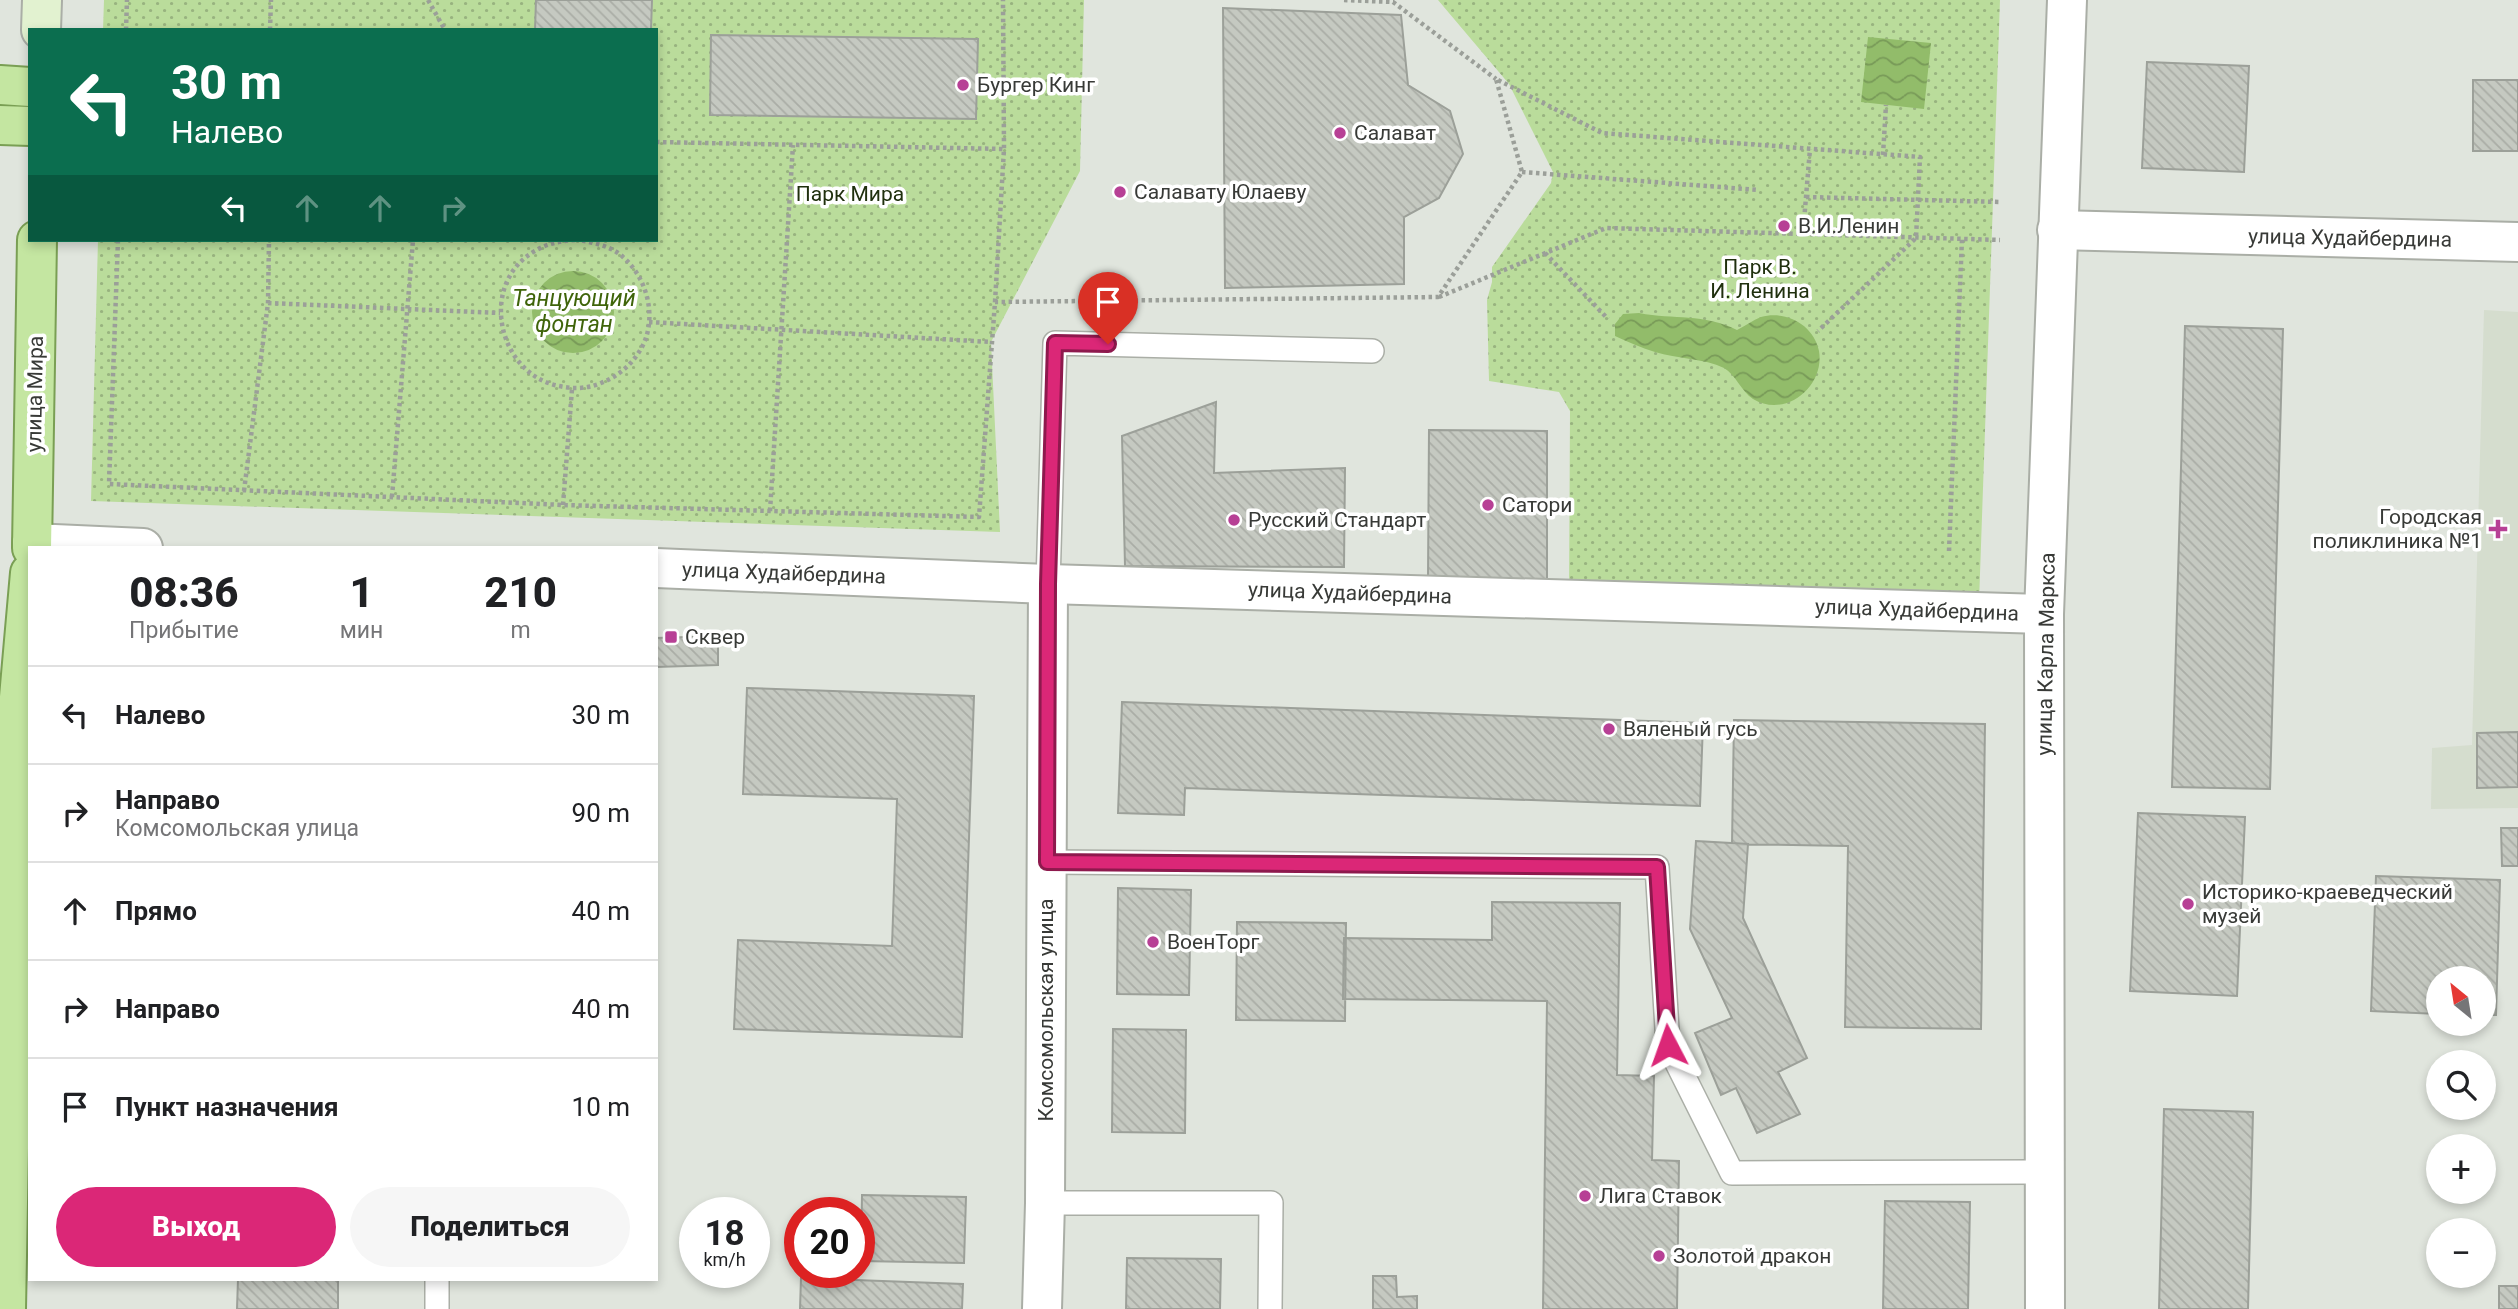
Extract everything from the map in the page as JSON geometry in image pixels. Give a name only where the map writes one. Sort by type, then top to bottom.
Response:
[{"type":"main road","points":[[41,28],[42,0]]},
{"type":"main road","points":[[0,85],[28,87]]},
{"type":"main road","points":[[0,125],[28,126]]},
{"type":"main road","name":"улица Мира","points":[[31,546],[37,242]]},
{"type":"main road","name":"улица Мира","points":[[6,1309],[21,1035],[8,720],[28,577]]},
{"type":"street","name":"улица Карла Маркса","points":[[2045,1309],[2044,614],[2067,0]]},
{"type":"street","name":"улица Худайбердина","points":[[2057,230],[2518,242]]},
{"type":"street","name":"улица Худайбердина","points":[[658,568],[1048,584],[2044,614]]},
{"type":"street","name":"Комсомольская улица","points":[[1042,1309],[1045,1203],[1048,584]]},
{"type":"lane","points":[[1048,584],[1055,343],[1372,351]]},
{"type":"lane","points":[[1047,862],[1657,867],[1668,1045],[1732,1173],[2046,1172]]},
{"type":"lane","points":[[1045,1203],[1271,1203],[1270,1309]]},
{"type":"lane","points":[[437,1281],[437,1309]]},
{"type":"path","points":[[126,28],[127,0]]},
{"type":"path","points":[[270,28],[271,0]]},
{"type":"path","points":[[428,0],[444,28]]},
{"type":"path","points":[[118,242],[109,484],[563,505],[979,517],[1004,149],[1003,0]]},
{"type":"path","points":[[1344,0],[1393,2],[1496,79],[1602,133],[1920,157],[1916,238],[1818,331]]},
{"type":"path","points":[[1438,297],[1522,172],[1496,79]]},
{"type":"path","points":[[1883,155],[1886,105]]},
{"type":"path","points":[[658,142],[1004,149]]},
{"type":"path","points":[[769,511],[793,145]]},
{"type":"path","points":[[1803,233],[1810,149]]},
{"type":"path","points":[[1522,172],[1759,190]]},
{"type":"path","points":[[1806,197],[2001,202]]},
{"type":"path","points":[[995,302],[1438,297],[1606,228],[2000,240]]},
{"type":"path","points":[[1949,551],[1962,239]]},
{"type":"path","points":[[244,491],[268,303],[269,242]]},
{"type":"path","points":[[392,497],[414,242]]},
{"type":"path","points":[[554,242],[533,252],[516,269],[504,289],[500,313],[503,336],[513,356],[529,373],[549,384],[572,388],[594,386],[614,378],[631,363],[643,344],[649,322],[648,298],[639,275],[623,257],[602,245],[587,242]]},
{"type":"path","points":[[1545,253],[1608,319]]},
{"type":"path","points":[[268,303],[500,313]]},
{"type":"path","points":[[649,322],[991,342]]},
{"type":"path","points":[[563,505],[572,388]]},
{"type":"shaded area","name":"Городская поликлиника №1","points":[[2484,310],[2518,312],[2518,808],[2431,809],[2432,748],[2472,745]]},
{"type":"green space","name":"Парк Мира","points":[[104,0],[1084,0],[1080,171],[991,342],[1000,532],[91,501],[98,242],[658,242],[658,28],[103,28]]},
{"type":"green space","name":"Парк В. И. Ленина","points":[[1438,0],[2000,0],[1979,603],[1569,595],[1570,411],[1559,392],[1489,381],[1487,300],[1492,282],[1492,267],[1551,183],[1553,172],[1509,84]]},
{"type":"water","points":[[1868,37],[1931,43],[1924,109],[1861,102]]},
{"type":"water","name":"Танцующий фонтан","points":[[573,271],[589,274],[602,283],[611,296],[614,312],[611,328],[602,341],[589,350],[573,353],[557,350],[544,341],[535,328],[532,312],[535,296],[544,283],[557,274]]},
{"type":"water","points":[[1623,314],[1701,319],[1737,330],[1761,317],[1770,315],[1789,318],[1805,327],[1816,342],[1819,364],[1816,376],[1801,396],[1778,405],[1766,404],[1749,396],[1724,368],[1708,362],[1655,352],[1615,336],[1615,324]]},
{"type":"building","points":[[536,0],[652,0],[651,28],[535,28]]},
{"type":"building","name":"Салават","points":[[1223,8],[1401,15],[1408,85],[1450,111],[1463,154],[1439,198],[1404,217],[1404,284],[1225,288]]},
{"type":"building","points":[[711,35],[978,39],[976,119],[710,115]]},
{"type":"building","points":[[2147,62],[2249,66],[2244,172],[2142,168]]},
{"type":"building","points":[[2473,80],[2518,80],[2518,151],[2473,151]]},
{"type":"building","points":[[2185,326],[2283,329],[2270,789],[2172,787]]},
{"type":"building","name":"Русский Стандарт","points":[[1216,402],[1214,473],[1345,468],[1344,567],[1125,566],[1122,436]]},
{"type":"building","points":[[1429,430],[1547,431],[1547,580],[1428,579]]},
{"type":"building","points":[[718,636],[718,665],[658,667],[658,638]]},
{"type":"building","points":[[747,688],[974,696],[962,1037],[734,1029],[738,940],[892,946],[897,799],[743,794]]},
{"type":"building","points":[[1122,702],[1703,723],[1700,806],[1185,788],[1184,815],[1118,813]]},
{"type":"building","points":[[1734,720],[1985,724],[1981,1029],[1845,1027],[1848,846],[1732,844]]},
{"type":"building","points":[[2518,732],[2518,787],[2477,788],[2477,733]]},
{"type":"building","name":"Историко-краеведческий музей","points":[[2138,813],[2245,817],[2237,996],[2130,991]]},
{"type":"building","points":[[2501,828],[2518,828],[2518,866],[2502,866]]},
{"type":"building","points":[[1696,841],[1748,844],[1743,918],[1807,1058],[1778,1072],[1800,1114],[1757,1133],[1736,1088],[1721,1095],[1695,1033],[1732,1018],[1690,929]]},
{"type":"building","points":[[2376,876],[2500,880],[2496,1015],[2496,966],[2426,966],[2426,1013],[2371,1011]]},
{"type":"building","points":[[1118,888],[1191,890],[1189,995],[1117,994]]},
{"type":"building","points":[[1492,902],[1620,903],[1617,1075],[1654,1076],[1652,1160],[1679,1161],[1677,1309],[1543,1309],[1547,1001],[1343,999],[1344,938],[1492,940]]},
{"type":"building","points":[[1237,922],[1346,923],[1345,1021],[1236,1020]]},
{"type":"building","points":[[1113,1029],[1186,1030],[1185,1133],[1112,1132]]},
{"type":"building","points":[[2164,1109],[2253,1112],[2248,1309],[2159,1309]]},
{"type":"building","points":[[862,1195],[966,1197],[964,1263],[875,1261],[875,1197]]},
{"type":"building","points":[[1885,1201],[1970,1202],[1968,1309],[1883,1309]]},
{"type":"building","points":[[1127,1258],[1221,1259],[1220,1309],[1126,1309]]},
{"type":"building","points":[[1373,1276],[1396,1276],[1397,1297],[1417,1296],[1417,1309],[1373,1309]]},
{"type":"building","points":[[238,1281],[338,1281],[338,1309],[237,1309]]},
{"type":"building","points":[[875,1281],[963,1284],[962,1309],[800,1309],[801,1288],[875,1288]]},
{"type":"building","points":[[2499,1286],[2518,1286],[2518,1309],[2499,1309]]},
{"type":"place","name":"Бургер Кинг","points":[[963,85]]},
{"type":"place","name":"Салават","points":[[1340,133]]},
{"type":"place","name":"Салавату Юлаеву","points":[[1120,192]]},
{"type":"place","name":"В.И.Ленин","points":[[1784,226]]},
{"type":"place","name":"Сатори","points":[[1488,505]]},
{"type":"place","name":"Русский Стандарт","points":[[1234,520]]},
{"type":"place","name":"Городская поликлиника №1","points":[[2498,529]]},
{"type":"place","name":"Сквер","points":[[671,637]]},
{"type":"place","name":"Вяленый гусь","points":[[1609,729]]},
{"type":"place","name":"Историко-краеведческий музей","points":[[2188,904]]},
{"type":"place","name":"ВоенТорг","points":[[1153,942]]},
{"type":"place","name":"Лига Ставок","points":[[1585,1196]]},
{"type":"place","name":"Золотой дракон","points":[[1659,1256]]},
{"type":"route","points":[[1108,344],[1055,343],[1048,584],[1047,862],[1657,867],[1668,1045]]}]
